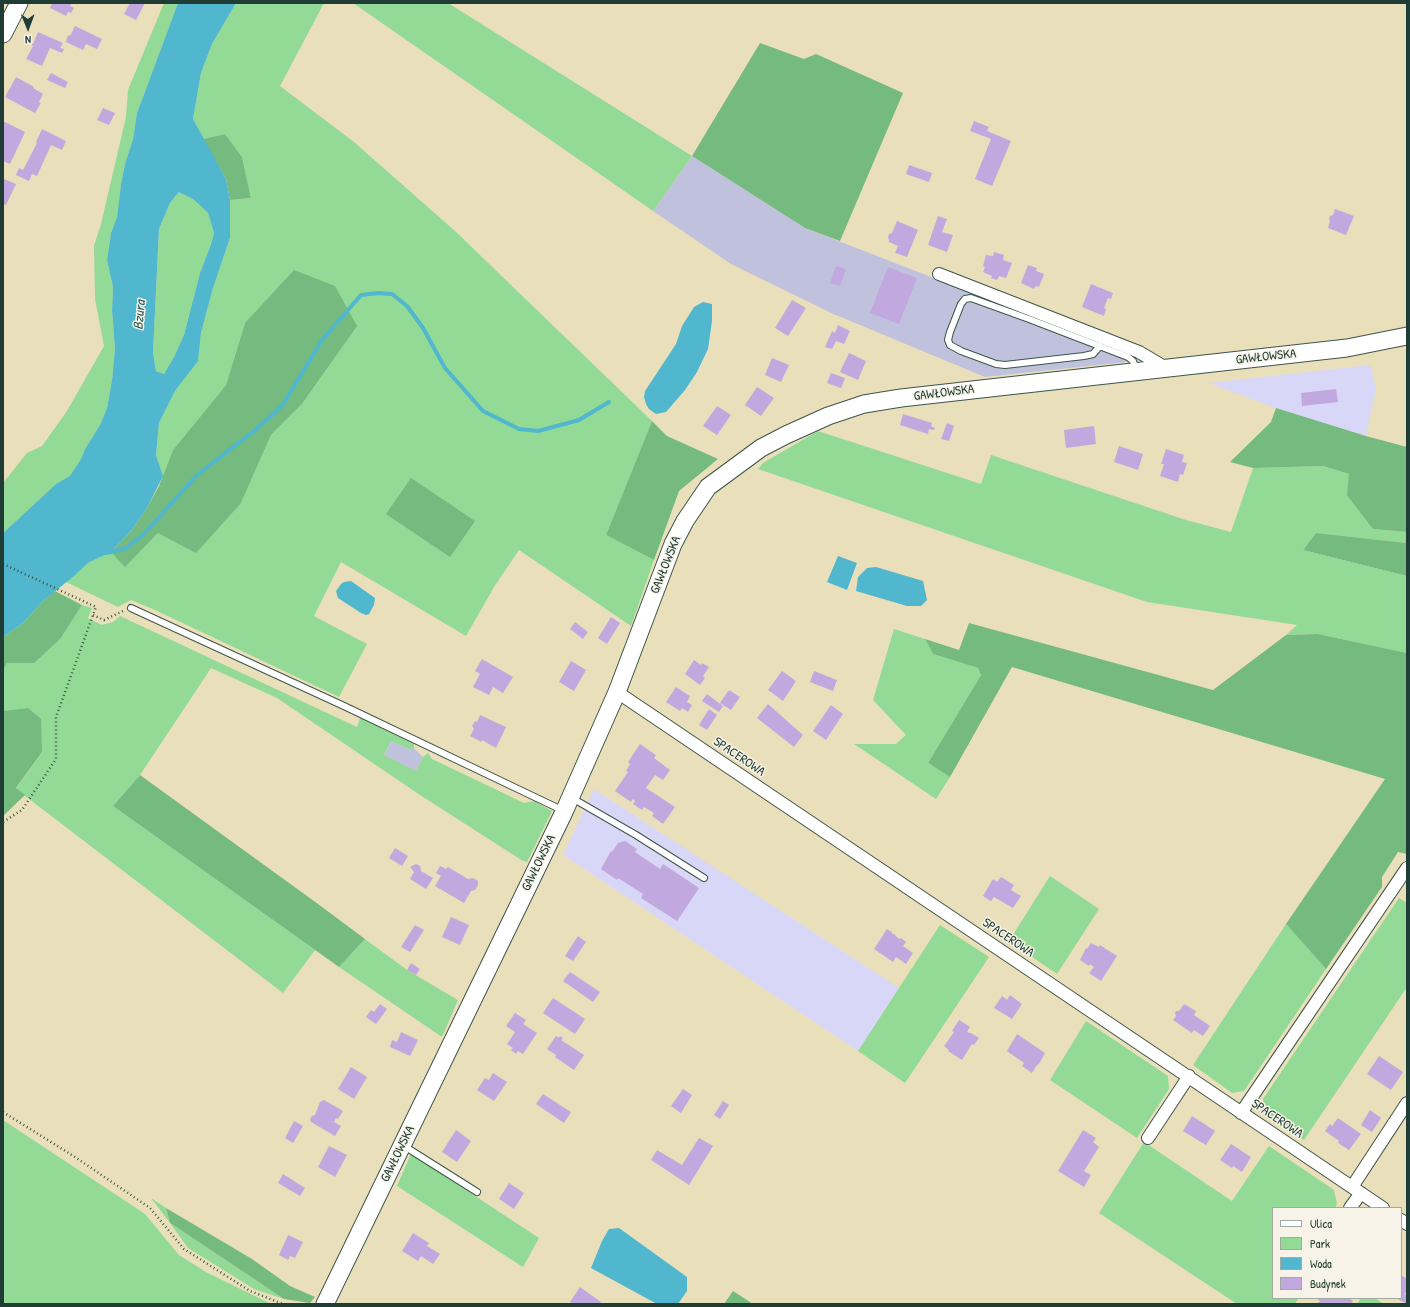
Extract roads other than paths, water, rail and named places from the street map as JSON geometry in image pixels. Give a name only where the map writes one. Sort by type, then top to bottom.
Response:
[{"type":"street","points":[[3,34],[14,4]]},
{"type":"street","points":[[939,274],[1139,352],[1166,368]]},
{"type":"street","name":"GAWŁOWSKA","points":[[325,1304],[567,804],[616,692],[673,544],[685,522],[708,487],[761,448],[786,434],[828,416],[864,404],[916,396],[1347,348],[1407,336]]},
{"type":"street","name":"SPACEROWA","points":[[616,692],[1189,1076],[1382,1207]]},
{"type":"street","points":[[1242,1113],[1407,868]]},
{"type":"street","points":[[1148,1138],[1189,1076]]},
{"type":"street","points":[[1350,1207],[1357,1190],[1407,1103]]},
{"type":"lane","points":[[1100,346],[1093,354],[1084,356],[1005,365],[996,364],[961,351],[950,345],[948,340],[960,304],[965,299],[971,298],[1128,356],[1133,361],[1137,371]]},
{"type":"lane","points":[[131,608],[344,706],[636,835],[704,878]]},
{"type":"lane","points":[[403,1144],[477,1192]]},
{"type":"water","name":"Bzura","points":[[178,3],[236,3],[212,44],[201,73],[193,119],[226,179],[230,200],[230,238],[213,288],[201,333],[198,361],[175,391],[159,423],[156,455],[163,476],[147,508],[131,531],[111,552],[88,563],[43,601],[23,623],[3,637],[3,533],[56,484],[70,476],[100,425],[107,408],[115,349],[112,310],[113,287],[107,260],[111,233],[117,217],[125,164],[133,139],[137,113]],"holes":[[[179,192],[193,199],[208,213],[214,233],[200,273],[184,335],[164,374],[156,371],[153,352],[159,229],[170,203]]]},
{"type":"water","points":[[703,302],[712,304],[712,321],[708,349],[697,372],[685,390],[666,412],[656,414],[649,409],[646,404],[644,397],[645,391],[676,344],[682,326],[694,307]]},
{"type":"water","points":[[838,556],[857,563],[847,590],[827,582]]},
{"type":"water","points":[[876,567],[923,581],[927,600],[921,606],[907,606],[856,591],[858,577],[867,568]]},
{"type":"water","points":[[351,581],[375,598],[374,605],[369,614],[366,615],[361,613],[338,598],[336,591],[341,584]]},
{"type":"water","points":[[619,1228],[687,1277],[687,1291],[678,1304],[657,1304],[591,1268],[602,1241],[609,1229]]},
{"type":"waterway","points":[[106,553],[126,548],[144,534],[197,475],[255,430],[282,406],[322,340],[361,295],[378,293],[392,294],[407,306],[423,328],[445,368],[483,411],[519,429],[538,431],[579,420],[609,402]]}]
